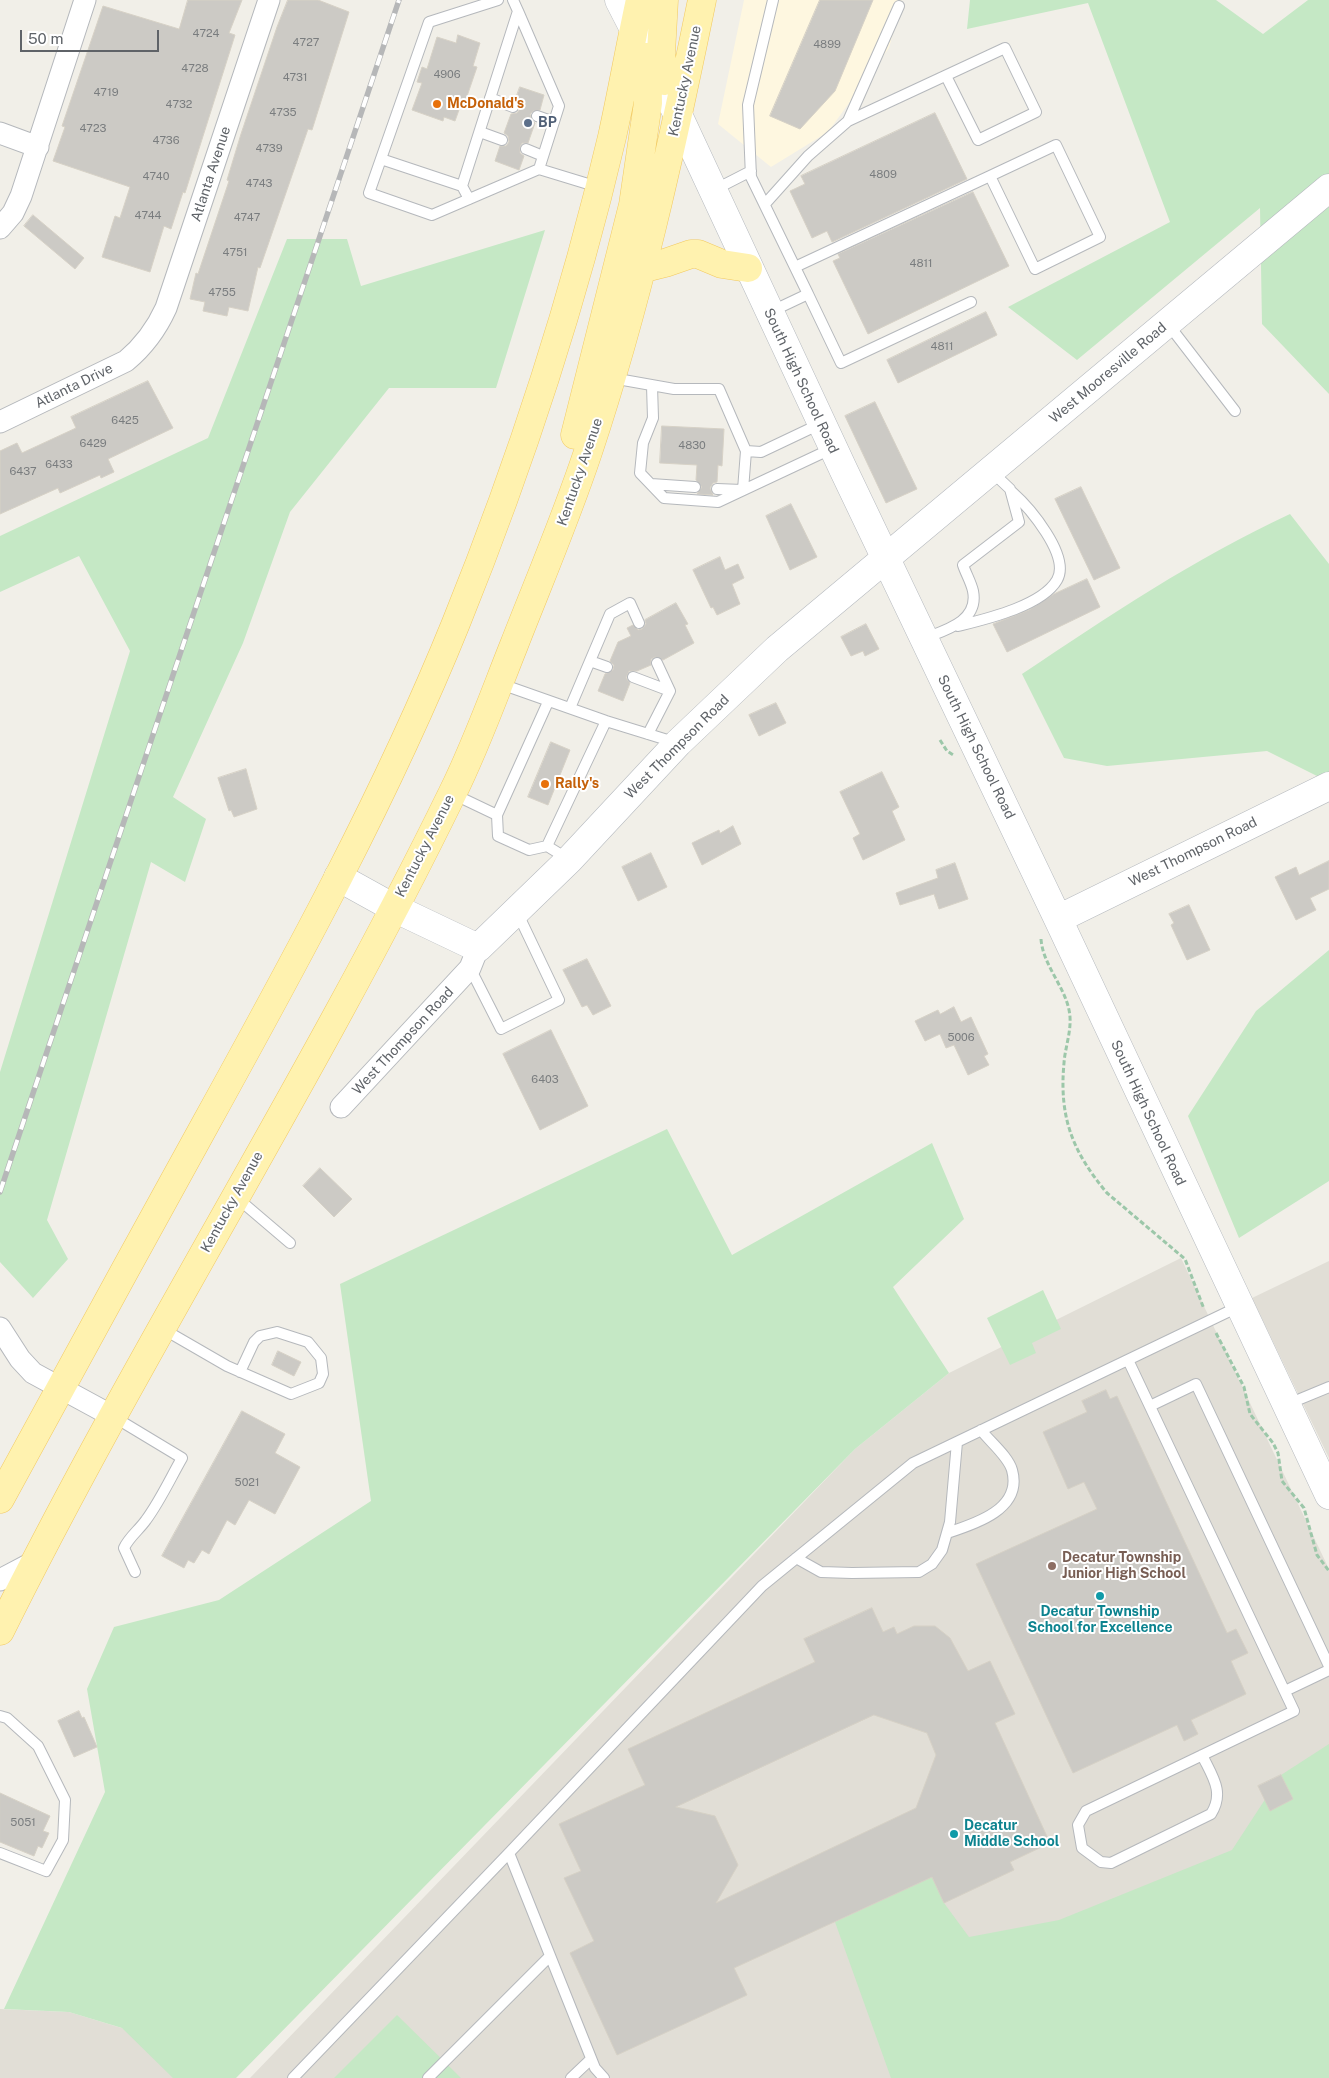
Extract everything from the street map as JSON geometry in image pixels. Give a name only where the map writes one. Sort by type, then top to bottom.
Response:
[{"type":"main road","name":"South High School Road","points":[[619,0],[633,31],[673,106],[924,639],[1049,924],[1239,1307],[1329,1495]]},
{"type":"main road","points":[[0,1499],[267,1012],[338,877],[434,674],[486,545],[526,438],[552,358],[599,187],[640,0]]},
{"type":"main road","points":[[664,0],[661,53],[673,106]]},
{"type":"main road","name":"Kentucky Avenue","points":[[0,1631],[34,1562],[394,908],[452,794],[500,684],[570,502],[611,377],[641,269],[673,106],[702,0]]},
{"type":"main road","points":[[570,502],[565,468],[618,272],[641,164],[648,103],[647,57]]},
{"type":"main road","name":"West Mooresville Road","points":[[885,557],[1001,480],[1168,323],[1329,188]]},
{"type":"main road","points":[[641,269],[691,254],[698,254],[722,264],[748,268]]},
{"type":"main road","name":"West Thompson Road","points":[[474,958],[516,911],[558,853],[777,650],[885,557]]},
{"type":"main road","name":"West Thompson Road","points":[[1049,924],[1329,786]]},
{"type":"main road","points":[[338,877],[394,908],[474,958]]},
{"type":"street","points":[[0,228],[13,213],[38,146],[85,0]]},
{"type":"street","name":"Atlanta Avenue","points":[[144,344],[156,328],[166,308],[269,0]]},
{"type":"street","points":[[0,133],[38,146]]},
{"type":"street","name":"Atlanta Drive","points":[[0,422],[112,369],[126,361],[144,344]]},
{"type":"street","name":"West Thompson Road","points":[[341,1107],[474,958]]},
{"type":"street","points":[[0,1328],[24,1364],[33,1373],[114,1417]]},
{"type":"street","points":[[0,1580],[34,1562]]},
{"type":"lane","points":[[498,0],[429,22],[369,193],[432,215],[539,169],[599,187]]},
{"type":"lane","points":[[513,0],[559,106],[539,169]]},
{"type":"lane","points":[[773,0],[748,105],[751,177],[841,363],[971,302]]},
{"type":"lane","points":[[848,121],[899,6]]},
{"type":"lane","points":[[468,199],[462,186],[518,11]]},
{"type":"lane","points":[[764,204],[808,156],[848,121],[1005,48],[1036,112],[978,140],[946,76]]},
{"type":"lane","points":[[490,98],[513,107]]},
{"type":"lane","points":[[537,116],[554,122]]},
{"type":"lane","points":[[480,132],[502,140]]},
{"type":"lane","points":[[795,267],[1056,145],[1100,237],[1035,269],[990,176]]},
{"type":"lane","points":[[526,149],[543,156]]},
{"type":"lane","points":[[381,159],[462,186]]},
{"type":"lane","points":[[713,191],[751,171]]},
{"type":"lane","points":[[769,312],[808,294]]},
{"type":"lane","points":[[1168,323],[1235,411]]},
{"type":"lane","points":[[611,377],[652,386],[719,389],[746,451],[743,490]]},
{"type":"lane","points":[[652,386],[653,418],[643,443],[640,473],[664,498],[718,502],[833,448]]},
{"type":"lane","points":[[746,451],[761,452],[821,423]]},
{"type":"lane","points":[[957,626],[965,618],[973,605],[973,591],[963,565],[1019,522],[1001,480]]},
{"type":"lane","points":[[924,639],[957,626],[993,617],[1035,600],[1052,587],[1058,579],[1059,560],[1041,522],[1001,480]]},
{"type":"lane","points":[[651,484],[695,487]]},
{"type":"lane","points":[[717,489],[743,490]]},
{"type":"lane","points":[[570,708],[610,614],[630,604],[639,623]]},
{"type":"lane","points":[[590,661],[608,668]]},
{"type":"lane","points":[[657,663],[670,691]]},
{"type":"lane","points":[[632,677],[670,691]]},
{"type":"lane","points":[[500,684],[548,702],[678,743]]},
{"type":"lane","points":[[648,734],[670,691]]},
{"type":"lane","points":[[548,702],[497,815],[498,836],[529,850],[558,853],[606,721]]},
{"type":"lane","points":[[452,794],[497,815]]},
{"type":"lane","points":[[474,958],[500,1029],[559,1000],[516,911]]},
{"type":"lane","points":[[235,1197],[290,1243]]},
{"type":"lane","points":[[293,2078],[510,1854],[762,1586],[796,1558],[913,1463],[1239,1307]]},
{"type":"lane","points":[[162,1328],[240,1372],[291,1394],[319,1384],[323,1374],[321,1358],[308,1342],[277,1332],[260,1336],[254,1342],[240,1372]]},
{"type":"lane","points":[[1128,1360],[1294,1711],[1202,1755],[1086,1811],[1078,1825],[1082,1848],[1101,1862],[1111,1863],[1211,1814],[1218,1803],[1217,1785],[1202,1755]]},
{"type":"lane","points":[[1150,1406],[1196,1384],[1329,1666]]},
{"type":"lane","points":[[1286,1405],[1329,1387]]},
{"type":"lane","points":[[114,1417],[182,1458],[148,1518],[134,1536],[127,1541],[124,1548],[135,1572]]},
{"type":"lane","points":[[947,1533],[983,1521],[1005,1503],[1014,1488],[1012,1469],[981,1430]]},
{"type":"lane","points":[[796,1558],[821,1572],[919,1572],[932,1564],[942,1550],[950,1522],[956,1442]]},
{"type":"lane","points":[[1284,1691],[1329,1670]]},
{"type":"lane","points":[[0,1716],[7,1718],[38,1746],[65,1800],[63,1840],[46,1872],[0,1853]]},
{"type":"lane","points":[[510,1854],[591,2059],[595,2068],[604,2078]]},
{"type":"lane","points":[[428,2078],[550,1956]]},
{"type":"lane","points":[[571,2078],[591,2059]]},
{"type":"path","points":[[1049,924],[1042,949],[1067,1003],[1070,1017],[1063,1074],[1063,1112],[1068,1130],[1088,1167],[1106,1193],[1185,1259],[1203,1308]]},
{"type":"path","points":[[1215,1332],[1244,1387],[1250,1414],[1273,1443],[1278,1453],[1282,1481],[1304,1508],[1317,1555],[1329,1571]]},
{"type":"shaded area","points":[[744,0],[902,0],[889,48],[828,132],[771,167],[718,124]]},
{"type":"shaded area","points":[[1181,1258],[1329,1569],[1329,2078],[250,2078],[855,1449],[949,1373]]},
{"type":"shaded area","points":[[1329,1261],[1329,1458],[1252,1298]]},
{"type":"shaded area","points":[[0,2009],[69,2012],[148,2036],[180,2078],[0,2078]]},
{"type":"green space","points":[[970,0],[1216,0],[1263,34],[1308,0],[1329,0],[1329,394],[1262,324],[1260,208],[1077,360],[1008,307],[1170,222],[1088,3],[967,29]]},
{"type":"green space","points":[[545,230],[496,388],[389,388],[290,512],[243,643],[173,797],[206,819],[185,882],[151,862],[47,1220],[68,1259],[33,1298],[0,1262],[0,1072],[130,651],[79,556],[0,592],[0,536],[208,438],[287,239],[347,239],[361,286]]},
{"type":"green space","points":[[1290,514],[1329,564],[1329,782],[1267,751],[1107,766],[1064,758],[1022,674],[1120,609],[1186,569],[1220,549]]},
{"type":"green space","points":[[1329,950],[1329,1181],[1239,1238],[1188,1116],[1256,1011]]},
{"type":"green space","points":[[667,1129],[732,1255],[932,1143],[964,1219],[893,1287],[949,1373],[855,1449],[236,2078],[173,2078],[122,2028],[69,2012],[4,2009],[105,1792],[87,1689],[114,1627],[219,1600],[371,1501],[340,1284]]},
{"type":"green space","points":[[1043,1290],[1061,1329],[1032,1343],[1036,1353],[1010,1365],[987,1318]]},
{"type":"green space","points":[[1329,1744],[1329,2078],[891,2078],[835,1922],[932,1877],[944,1903],[969,1937],[1059,1920],[1232,1850],[1281,1775]]},
{"type":"green space","points":[[397,2015],[461,2078],[334,2078]]},
{"type":"building","points":[[188,0],[242,0],[229,33],[235,35],[185,193],[183,192],[171,229],[164,226],[150,272],[102,257],[115,216],[120,218],[130,187],[53,161],[65,127],[62,126],[103,6],[179,29]]},
{"type":"building","points":[[288,0],[318,0],[349,12],[312,130],[308,129],[260,268],[258,267],[248,311],[229,307],[227,316],[203,311],[205,302],[190,299],[196,273],[198,274],[229,181],[227,180],[241,134]]},
{"type":"building","points":[[820,0],[873,0],[835,91],[800,129],[770,116]]},
{"type":"building","points":[[458,35],[480,43],[473,66],[477,67],[463,108],[460,107],[455,121],[444,117],[443,121],[412,110],[422,83],[417,82],[422,67],[427,69],[437,37],[456,43]]},
{"type":"building","points":[[520,87],[544,95],[540,110],[533,111],[530,114],[535,123],[528,143],[522,143],[520,147],[520,153],[524,156],[519,170],[495,161],[500,146],[506,146],[509,142],[508,136],[504,133],[511,114],[517,113],[520,109],[519,103],[515,101]]},
{"type":"building","points":[[935,113],[967,179],[832,242],[827,231],[812,238],[790,191],[805,184],[801,176]]},
{"type":"building","points":[[973,192],[1009,266],[868,334],[833,261],[840,258],[838,254]]},
{"type":"building","points":[[33,215],[84,258],[75,269],[24,226]]},
{"type":"building","points":[[986,312],[997,335],[898,383],[887,360]]},
{"type":"building","points":[[148,381],[173,428],[108,459],[114,472],[101,478],[100,475],[60,493],[58,488],[0,514],[0,451],[17,443],[22,453],[76,428],[71,417]]},
{"type":"building","points":[[875,402],[917,489],[886,503],[845,416]]},
{"type":"building","points":[[662,426],[724,429],[722,466],[718,465],[717,482],[713,483],[710,488],[713,495],[697,494],[702,487],[696,480],[697,465],[660,463]]},
{"type":"building","points":[[1081,487],[1120,568],[1094,580],[1055,499]]},
{"type":"building","points":[[791,504],[817,557],[790,570],[766,516]]},
{"type":"building","points":[[720,557],[725,570],[738,564],[744,578],[732,584],[740,604],[717,615],[713,607],[711,608],[693,570]]},
{"type":"building","points":[[1087,579],[1100,607],[1007,652],[993,624],[1029,610],[1054,594]]},
{"type":"building","points":[[676,603],[688,624],[685,625],[694,643],[663,660],[655,657],[651,659],[651,665],[637,671],[629,671],[626,678],[630,683],[623,701],[598,691],[605,674],[613,670],[614,665],[610,661],[618,642],[631,636],[627,628],[633,625],[638,630],[642,629],[646,624],[645,620]]},
{"type":"building","points":[[866,624],[879,649],[865,656],[863,651],[851,656],[841,637]]},
{"type":"building","points":[[776,703],[786,723],[759,736],[749,715]]},
{"type":"building","name":"Rally's","points":[[551,742],[570,750],[548,805],[528,797]]},
{"type":"building","points":[[246,769],[257,809],[234,817],[231,810],[229,811],[218,778]]},
{"type":"building","points":[[882,772],[899,807],[892,811],[905,840],[863,860],[853,838],[860,834],[840,792]]},
{"type":"building","points":[[733,826],[741,844],[702,865],[692,843],[719,830],[720,833]]},
{"type":"building","points":[[651,853],[667,887],[638,901],[622,867]]},
{"type":"building","points":[[1329,861],[1329,889],[1310,898],[1316,910],[1296,920],[1275,877],[1296,867],[1299,875]]},
{"type":"building","points":[[955,863],[968,899],[939,909],[934,894],[900,905],[896,893],[938,878],[936,870]]},
{"type":"building","points":[[1189,905],[1210,950],[1187,960],[1171,925],[1174,923],[1169,914]]},
{"type":"building","points":[[587,959],[611,1006],[593,1015],[587,1005],[582,1007],[563,970]]},
{"type":"building","points":[[954,1007],[961,1022],[971,1017],[988,1054],[984,1056],[989,1065],[968,1075],[954,1045],[946,1048],[940,1034],[925,1041],[915,1021],[938,1010],[940,1014]]},
{"type":"building","points":[[551,1030],[588,1106],[540,1130],[503,1054]]},
{"type":"building","points":[[320,1168],[352,1199],[334,1217],[303,1186]]},
{"type":"building","points":[[278,1351],[301,1362],[294,1376],[272,1365]]},
{"type":"building","name":"Decatur Township School for Excellence","points":[[1106,1390],[1110,1399],[1117,1396],[1227,1633],[1236,1629],[1248,1653],[1231,1661],[1246,1694],[1191,1720],[1198,1734],[1184,1741],[1177,1725],[1073,1773],[976,1564],[1097,1509],[1084,1482],[1068,1489],[1043,1432],[1087,1412],[1082,1401]]},
{"type":"building","points":[[242,1411],[285,1434],[275,1453],[300,1467],[275,1514],[249,1500],[235,1525],[227,1520],[209,1554],[202,1550],[194,1563],[188,1560],[184,1568],[162,1556]]},
{"type":"building","name":"Decatur Middle School","points":[[872,1608],[883,1632],[894,1627],[897,1634],[914,1626],[935,1626],[950,1638],[968,1671],[990,1661],[1015,1714],[995,1723],[1050,1843],[1010,1862],[1014,1870],[944,1903],[932,1877],[734,1968],[747,1995],[617,2055],[570,1953],[594,1941],[564,1878],[581,1871],[559,1824],[645,1785],[628,1749],[815,1662],[804,1639]],"holes":[[[874,1715],[927,1733],[936,1755],[916,1808],[716,1903],[738,1865],[715,1816],[676,1807]]]},
{"type":"building","points":[[79,1711],[82,1718],[84,1717],[97,1747],[74,1757],[58,1721]]},
{"type":"building","points":[[1281,1775],[1293,1799],[1270,1811],[1258,1786]]},
{"type":"building","points":[[0,1793],[50,1816],[43,1831],[49,1833],[42,1848],[38,1846],[34,1856],[0,1842]]},
{"type":"railway","points":[[0,1192],[399,0]]},
{"type":"place","name":"McDonald's","points":[[437,104]]},
{"type":"place","name":"BP","points":[[528,123]]},
{"type":"place","name":"Rally's","points":[[545,784]]},
{"type":"place","name":"Decatur Township Junior High School","points":[[1052,1566]]},
{"type":"place","name":"Decatur Township School for Excellence","points":[[1100,1596]]},
{"type":"place","name":"Decatur Middle School","points":[[954,1834]]}]
